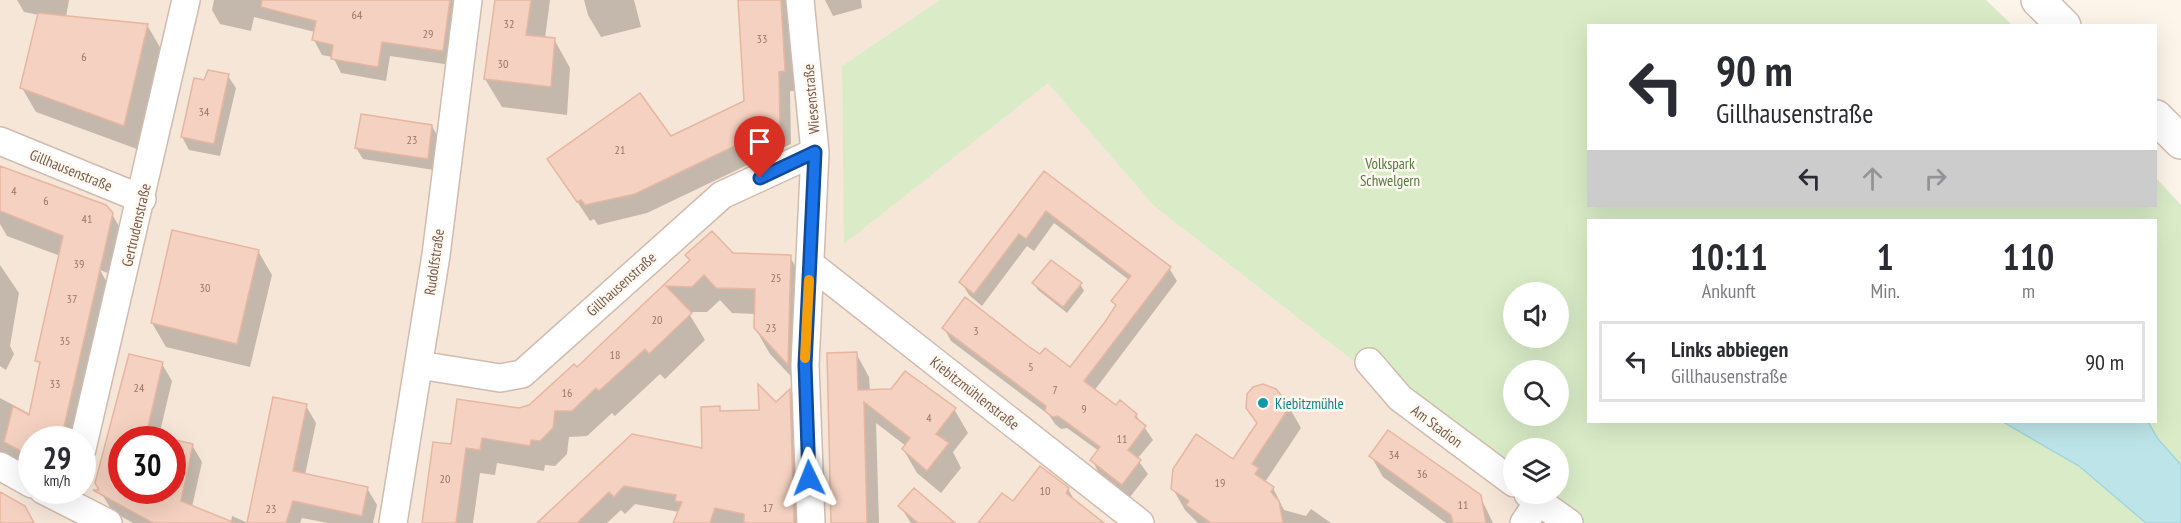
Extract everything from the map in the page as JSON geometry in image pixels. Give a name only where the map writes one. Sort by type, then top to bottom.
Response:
[{"type":"main road","points":[[2038,0],[2062,24]]},
{"type":"main road","points":[[2157,118],[2181,142]]},
{"type":"street","name":"Gertrudenstraße","points":[[88,426],[142,199],[186,0]]},
{"type":"street","name":"Rudolfstraße","points":[[393,523],[419,365],[468,0]]},
{"type":"street","name":"Wiesenstraße","points":[[800,0],[815,152],[805,365],[811,523]]},
{"type":"street","name":"Gillhausenstraße","points":[[0,141],[142,199]]},
{"type":"street","name":"Gillhausenstraße","points":[[419,365],[501,378],[522,375],[722,195],[815,152]]},
{"type":"street","name":"Kiebitzmühlenstraße","points":[[810,264],[1140,523]]},
{"type":"street","name":"Am Stadion","points":[[1369,362],[1400,398],[1503,475]]},
{"type":"street","points":[[0,466],[18,476]]},
{"type":"street","points":[[70,506],[108,523]]},
{"type":"street","points":[[1530,506],[1569,523]]},
{"type":"shaded area","points":[[0,0],[940,0],[842,66],[845,243],[1048,82],[1154,206],[1503,477],[1503,504],[1538,504],[1562,523],[0,523]]},
{"type":"green space","name":"Volkspark Schwelgern","points":[[940,0],[1986,0],[2011,24],[1587,24],[1587,207],[2157,207],[2157,179],[2181,205],[2181,523],[1562,523],[1537,504],[1569,504],[1569,438],[1503,438],[1503,477],[1154,206],[1048,83],[844,244],[842,66]]},
{"type":"water","points":[[2005,423],[2149,423],[2158,439],[2181,465],[2181,523],[2146,523],[2079,466]]},
{"type":"building","points":[[262,0],[450,0],[443,51],[382,42],[378,67],[331,59],[333,45],[312,40],[316,21],[261,7]]},
{"type":"building","points":[[495,0],[531,0],[526,35],[555,38],[551,87],[484,79]]},
{"type":"building","points":[[738,0],[781,0],[785,71],[779,72],[780,124],[635,194],[585,205],[581,200],[577,202],[547,159],[640,93],[671,136],[744,101]]},
{"type":"building","points":[[38,13],[148,24],[124,126],[20,88]]},
{"type":"building","points":[[208,70],[229,74],[214,144],[181,137],[194,78],[204,80]]},
{"type":"building","points":[[361,114],[432,125],[428,159],[355,148]]},
{"type":"building","points":[[0,166],[106,205],[113,213],[64,426],[18,426],[18,450],[4,442],[13,406],[29,415],[40,362],[35,361],[63,236],[0,211]]},
{"type":"building","points":[[1044,171],[1171,267],[1084,381],[1116,405],[1120,400],[1137,414],[1135,417],[1146,426],[1128,450],[1141,460],[1122,485],[1090,460],[1100,447],[1058,416],[1053,417],[1045,411],[1046,406],[942,328],[965,297],[1040,354],[1045,348],[1070,367],[1105,322],[1116,305],[1111,301],[1131,276],[1046,211],[1026,239],[1019,234],[974,294],[959,282]]},
{"type":"building","points":[[172,230],[259,250],[237,344],[151,323]]},
{"type":"building","points":[[712,231],[733,253],[791,255],[788,365],[754,328],[755,289],[716,288],[704,275],[692,287],[666,286],[692,313],[649,354],[645,349],[599,391],[596,388],[572,411],[555,411],[553,428],[540,441],[531,440],[530,446],[482,438],[480,450],[466,448],[456,523],[422,523],[433,442],[451,444],[457,399],[519,408],[529,405],[574,364],[577,367],[690,260],[685,255]]},
{"type":"building","points":[[1051,260],[1082,283],[1063,307],[1032,283]]},
{"type":"building","points":[[857,352],[858,390],[891,389],[905,371],[956,408],[936,434],[949,443],[927,471],[902,449],[910,438],[864,402],[867,523],[831,523],[827,353]]},
{"type":"building","points":[[129,354],[163,362],[148,426],[110,426]]},
{"type":"building","points":[[758,384],[776,402],[790,389],[794,523],[744,523],[744,514],[715,508],[710,523],[673,523],[682,502],[675,501],[676,495],[624,486],[614,497],[609,492],[577,523],[537,523],[632,434],[702,448],[701,407],[720,406],[720,411],[759,410]]},
{"type":"building","points":[[1263,384],[1276,389],[1290,406],[1252,464],[1259,468],[1255,474],[1274,487],[1271,492],[1279,501],[1283,523],[1211,523],[1186,505],[1189,501],[1171,489],[1173,469],[1196,434],[1233,459],[1257,423],[1246,408],[1247,394],[1253,387]]},
{"type":"building","points":[[273,397],[307,404],[293,471],[368,487],[362,516],[293,501],[286,523],[247,523]]},
{"type":"building","points":[[1388,430],[1481,495],[1486,523],[1453,523],[1451,515],[1369,456]]},
{"type":"building","points":[[108,434],[108,498],[96,492],[99,490],[96,479]]},
{"type":"building","points":[[186,442],[193,444],[186,477]]},
{"type":"building","points":[[1040,466],[1069,488],[1066,493],[1104,523],[978,523],[1002,493],[1013,501]]},
{"type":"building","points":[[914,488],[955,523],[918,523],[898,506]]},
{"type":"building","points":[[0,492],[25,506],[34,523],[0,523]]},
{"type":"building","points":[[186,503],[235,523],[153,523],[118,504]]},
{"type":"slow traffic","points":[[805,358],[809,280]]},
{"type":"place","name":"Kiebitzmühle","points":[[1263,403]]},
{"type":"route","points":[[760,178],[815,152],[805,365],[809,478]]}]
